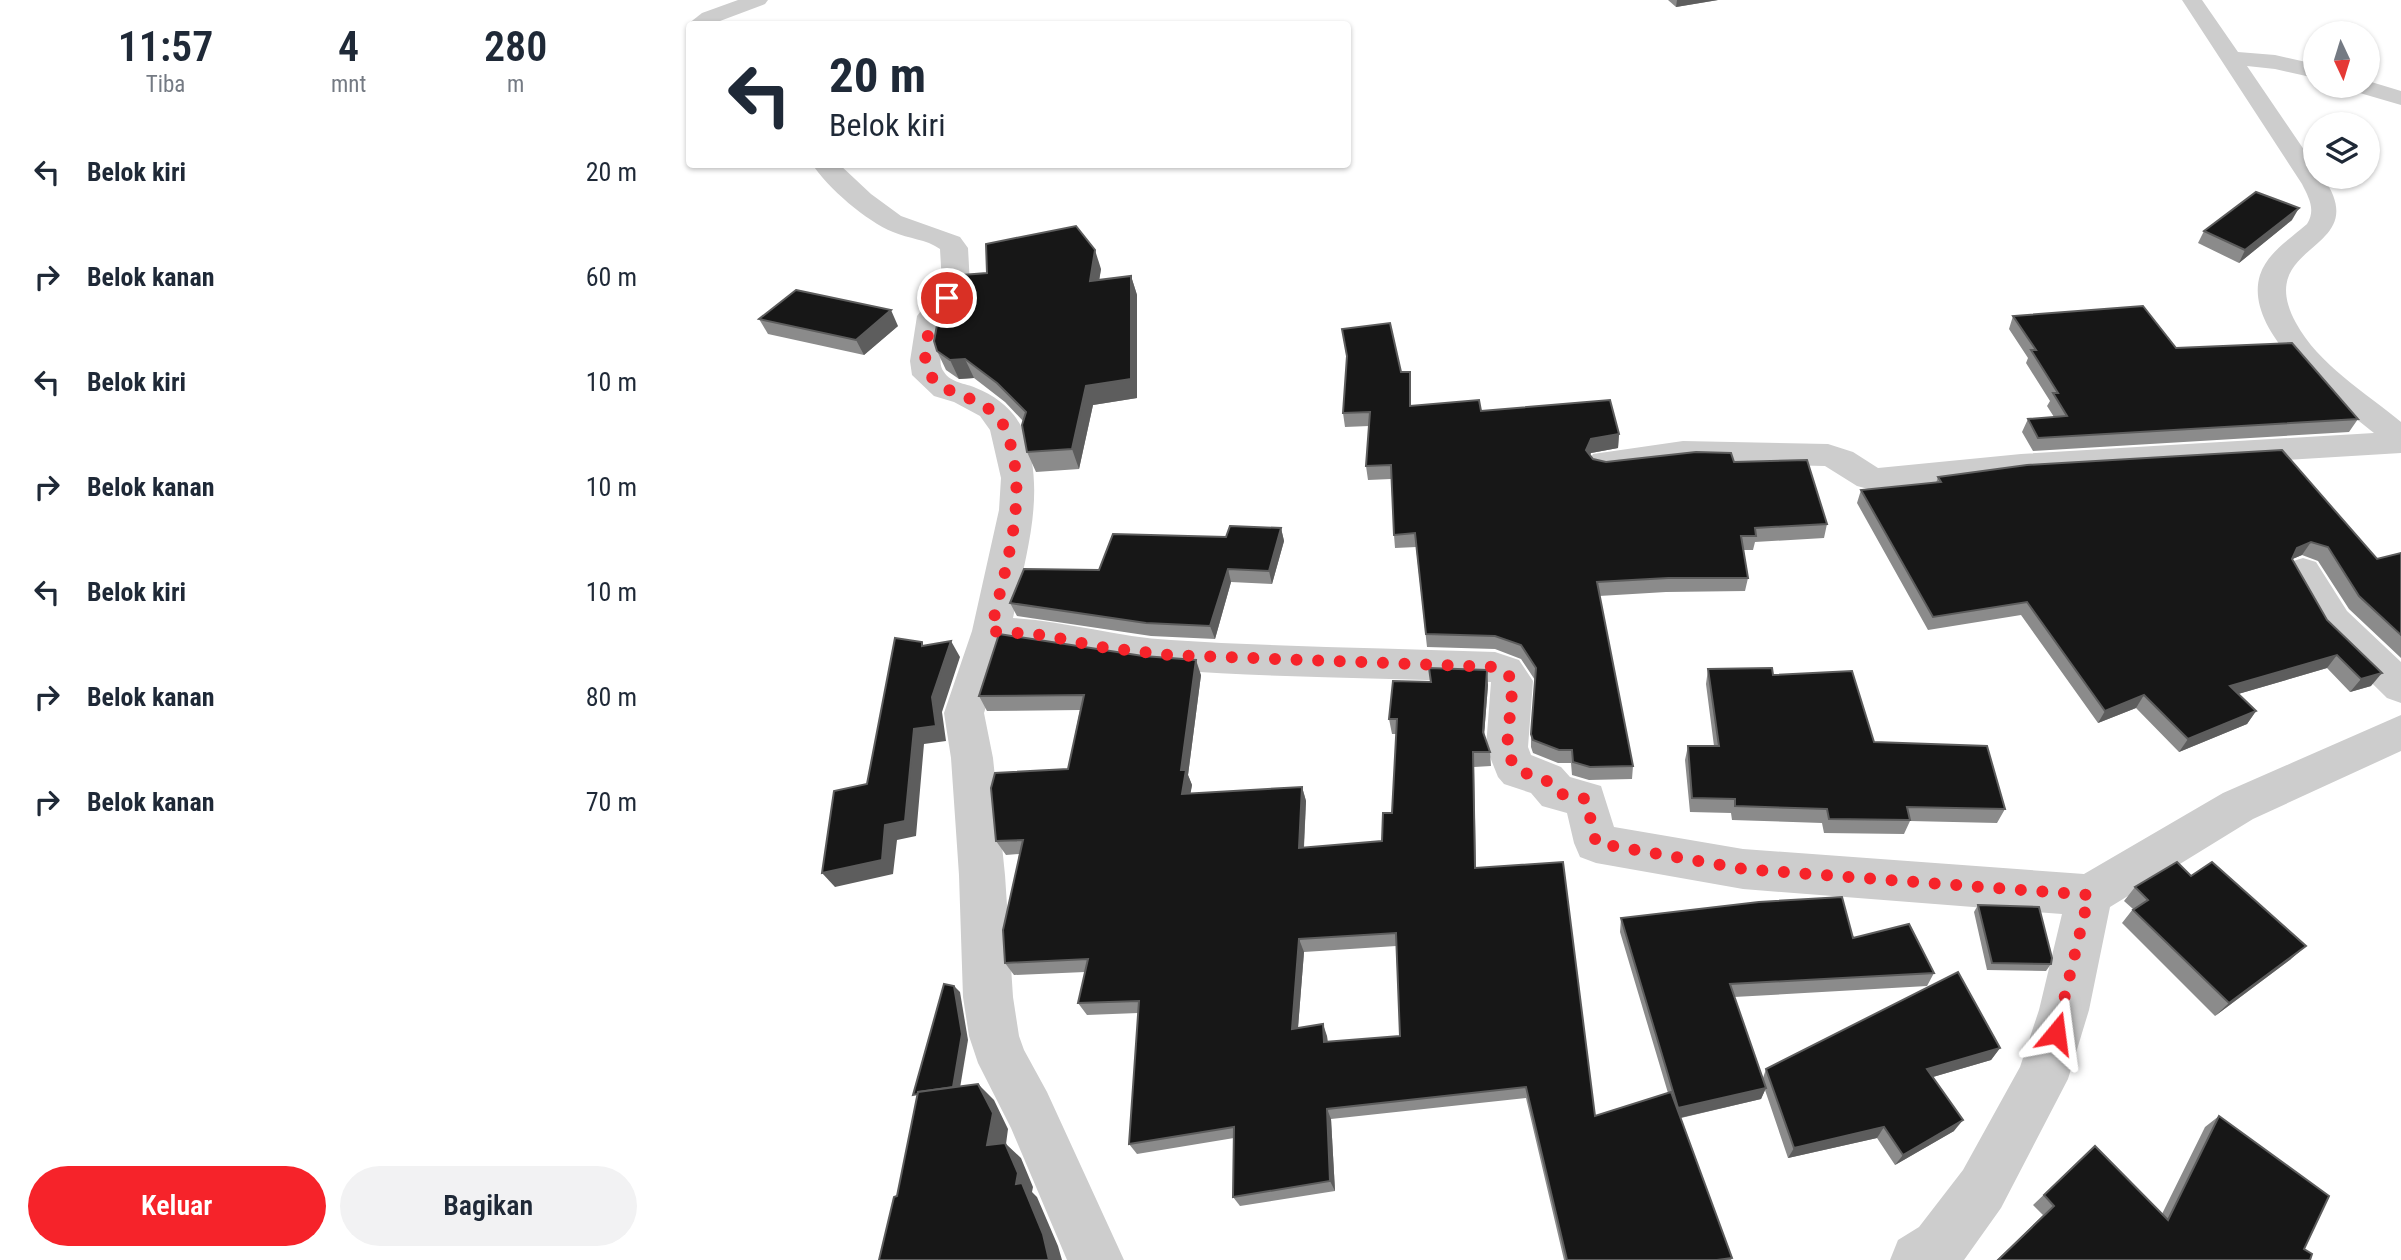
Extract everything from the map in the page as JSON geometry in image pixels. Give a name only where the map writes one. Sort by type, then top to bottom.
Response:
[{"type":"street","points":[[703,21],[758,0]]},
{"type":"street","points":[[2192,0],[2315,184],[2325,210],[2322,224],[2277,266],[2271,290],[2275,311],[2284,328],[2309,359],[2401,441]]},
{"type":"street","points":[[2232,58],[2275,62],[2303,68]]},
{"type":"street","points":[[2380,92],[2401,98]]},
{"type":"street","points":[[828,168],[869,205],[901,227],[951,243],[954,248],[956,285],[932,316],[925,361],[928,375],[944,389],[965,395],[991,409],[1006,429],[1018,478],[1017,510],[991,631],[964,713],[972,758],[982,875],[988,997],[994,1036],[1003,1063],[1029,1110],[1096,1260]]},
{"type":"street","points":[[1605,462],[1683,452],[1828,455],[1848,462],[1867,477],[1876,480],[2021,465],[2401,441]]},
{"type":"street","points":[[2303,571],[2333,621],[2401,687]]},
{"type":"street","points":[[991,631],[1044,635],[1101,647],[1169,655],[1495,667],[1505,671],[1513,681],[1507,747],[1513,765],[1519,771],[1546,780],[1557,793],[1586,799],[1596,843],[1743,869],[2089,895],[2238,806],[2401,732]]},
{"type":"street","points":[[1918,1260],[1939,1247],[1982,1189],[2042,1079],[2064,1010],[2089,895]]},
{"type":"building","points":[[2256,192],[2299,208],[2245,250],[2204,231]]},
{"type":"building","points":[[1076,226],[1095,250],[1090,281],[1131,276],[1131,379],[1086,386],[1072,449],[1027,452],[1022,425],[1026,412],[997,383],[965,359],[950,360],[937,351],[934,341],[940,309],[951,308],[962,275],[987,273],[986,244]]},
{"type":"building","points":[[796,290],[891,310],[856,340],[759,319]]},
{"type":"building","points":[[2143,306],[2176,348],[2292,343],[2358,419],[2038,438],[2028,419],[2067,416],[2053,393],[2058,393],[2031,350],[2036,350],[2013,316]]},
{"type":"building","points":[[1390,323],[1401,372],[1410,372],[1410,406],[1479,400],[1481,411],[1610,400],[1619,434],[1591,439],[1586,450],[1593,459],[1606,462],[1696,452],[1731,453],[1734,462],[1807,460],[1827,524],[1755,528],[1756,536],[1741,536],[1748,578],[1668,578],[1597,582],[1633,766],[1590,767],[1573,762],[1572,750],[1559,750],[1533,740],[1531,734],[1536,668],[1521,645],[1495,636],[1426,634],[1415,533],[1394,535],[1391,465],[1366,466],[1370,412],[1343,413],[1347,356],[1342,329]]},
{"type":"building","points":[[2282,450],[2377,559],[2401,553],[2401,635],[2359,596],[2328,547],[2311,542],[2297,548],[2292,559],[2327,620],[2382,673],[2361,679],[2337,655],[2230,686],[2256,711],[2188,739],[2144,695],[2105,711],[2027,602],[1933,617],[1861,490],[1941,482],[1938,477],[2027,465]]},
{"type":"building","points":[[1230,526],[1281,528],[1269,571],[1228,569],[1210,626],[1146,623],[1010,603],[1024,569],[1099,570],[1113,534],[1226,537]]},
{"type":"building","points":[[999,634],[1143,656],[1196,660],[1181,770],[1186,770],[1182,794],[1302,787],[1299,848],[1382,841],[1383,813],[1392,813],[1397,719],[1389,719],[1393,681],[1431,682],[1429,668],[1487,670],[1483,732],[1490,752],[1473,752],[1475,868],[1563,862],[1595,1116],[1671,1092],[1732,1258],[1567,1260],[1526,1087],[1327,1109],[1330,1181],[1233,1197],[1234,1127],[1129,1144],[1139,1001],[1078,1003],[1088,959],[1005,963],[1003,930],[1023,840],[996,841],[991,788],[995,773],[1068,769],[1084,695],[979,696]],"holes":[[[1396,933],[1400,1036],[1324,1042],[1323,1024],[1292,1029],[1299,939]]]},
{"type":"building","points":[[895,638],[922,642],[922,646],[951,641],[932,697],[936,726],[914,729],[905,821],[885,825],[882,860],[822,873],[834,791],[867,784]]},
{"type":"building","points":[[1772,668],[1773,675],[1852,671],[1874,742],[1987,746],[2005,809],[1907,807],[1910,820],[1829,819],[1827,809],[1735,806],[1735,799],[1692,798],[1688,746],[1719,746],[1708,669]]},
{"type":"building","points":[[2177,862],[2191,876],[2212,862],[2306,946],[2229,1003],[2133,910],[2148,900],[2135,887]]},
{"type":"building","points":[[1842,897],[1853,938],[1909,924],[1934,973],[1730,984],[1766,1088],[1678,1108],[1621,918],[1759,902]]},
{"type":"building","points":[[1978,905],[2039,907],[2052,958],[2051,964],[1992,963]]},
{"type":"building","points":[[1958,972],[2000,1048],[1927,1069],[1963,1120],[1903,1155],[1884,1127],[1794,1148],[1766,1069]]},
{"type":"building","points":[[944,984],[954,986],[962,1034],[953,1087],[913,1095]]},
{"type":"building","points":[[978,1084],[993,1113],[987,1145],[1005,1143],[1018,1173],[1016,1184],[1022,1183],[1043,1234],[1049,1260],[879,1260],[894,1197],[897,1196],[918,1092]]},
{"type":"building","points":[[2219,1116],[2329,1196],[2304,1249],[2312,1254],[2310,1260],[1998,1260],[2054,1206],[2044,1195],[2095,1146],[2168,1220]]},
{"type":"route","points":[[947,298],[932,316],[926,346],[928,375],[944,389],[965,395],[991,409],[1006,429],[1018,478],[1017,510],[991,631],[1044,635],[1101,647],[1169,655],[1495,667],[1505,671],[1513,681],[1507,747],[1513,765],[1519,771],[1546,780],[1557,793],[1586,799],[1596,843],[1743,869],[2089,895],[2064,1010],[2056,1033]]}]
